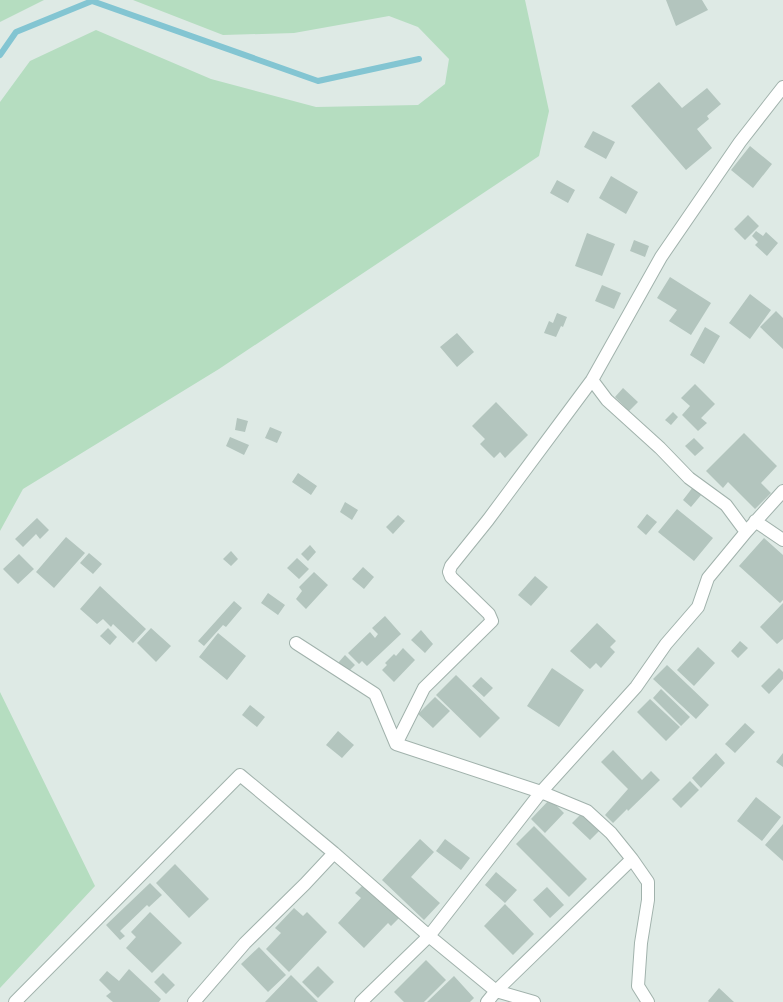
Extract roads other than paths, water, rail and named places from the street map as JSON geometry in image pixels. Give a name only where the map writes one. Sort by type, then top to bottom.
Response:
[{"type":"street","points":[[396,744],[424,688],[492,621],[489,614],[451,577],[449,572],[451,566],[492,514],[592,380],[661,256],[740,142],[783,87]]},
{"type":"street","points":[[592,380],[607,400],[660,448],[689,478],[726,505],[746,532]]},
{"type":"street","points":[[362,1002],[429,936],[541,792],[636,686],[666,644],[698,607],[708,578],[755,521],[783,491]]},
{"type":"street","points":[[755,521],[783,540]]},
{"type":"street","points":[[296,643],[375,694],[396,744],[541,792],[587,811],[611,833],[648,882],[648,900],[641,943],[638,986],[648,1002]]},
{"type":"street","points":[[15,1002],[240,775],[496,991],[534,1002]]},
{"type":"street","points":[[194,1002],[245,943],[334,853]]},
{"type":"street","points":[[487,1002],[496,991],[632,859]]},
{"type":"waterway","points":[[0,55],[16,32],[92,1],[318,81],[419,59]]}]
